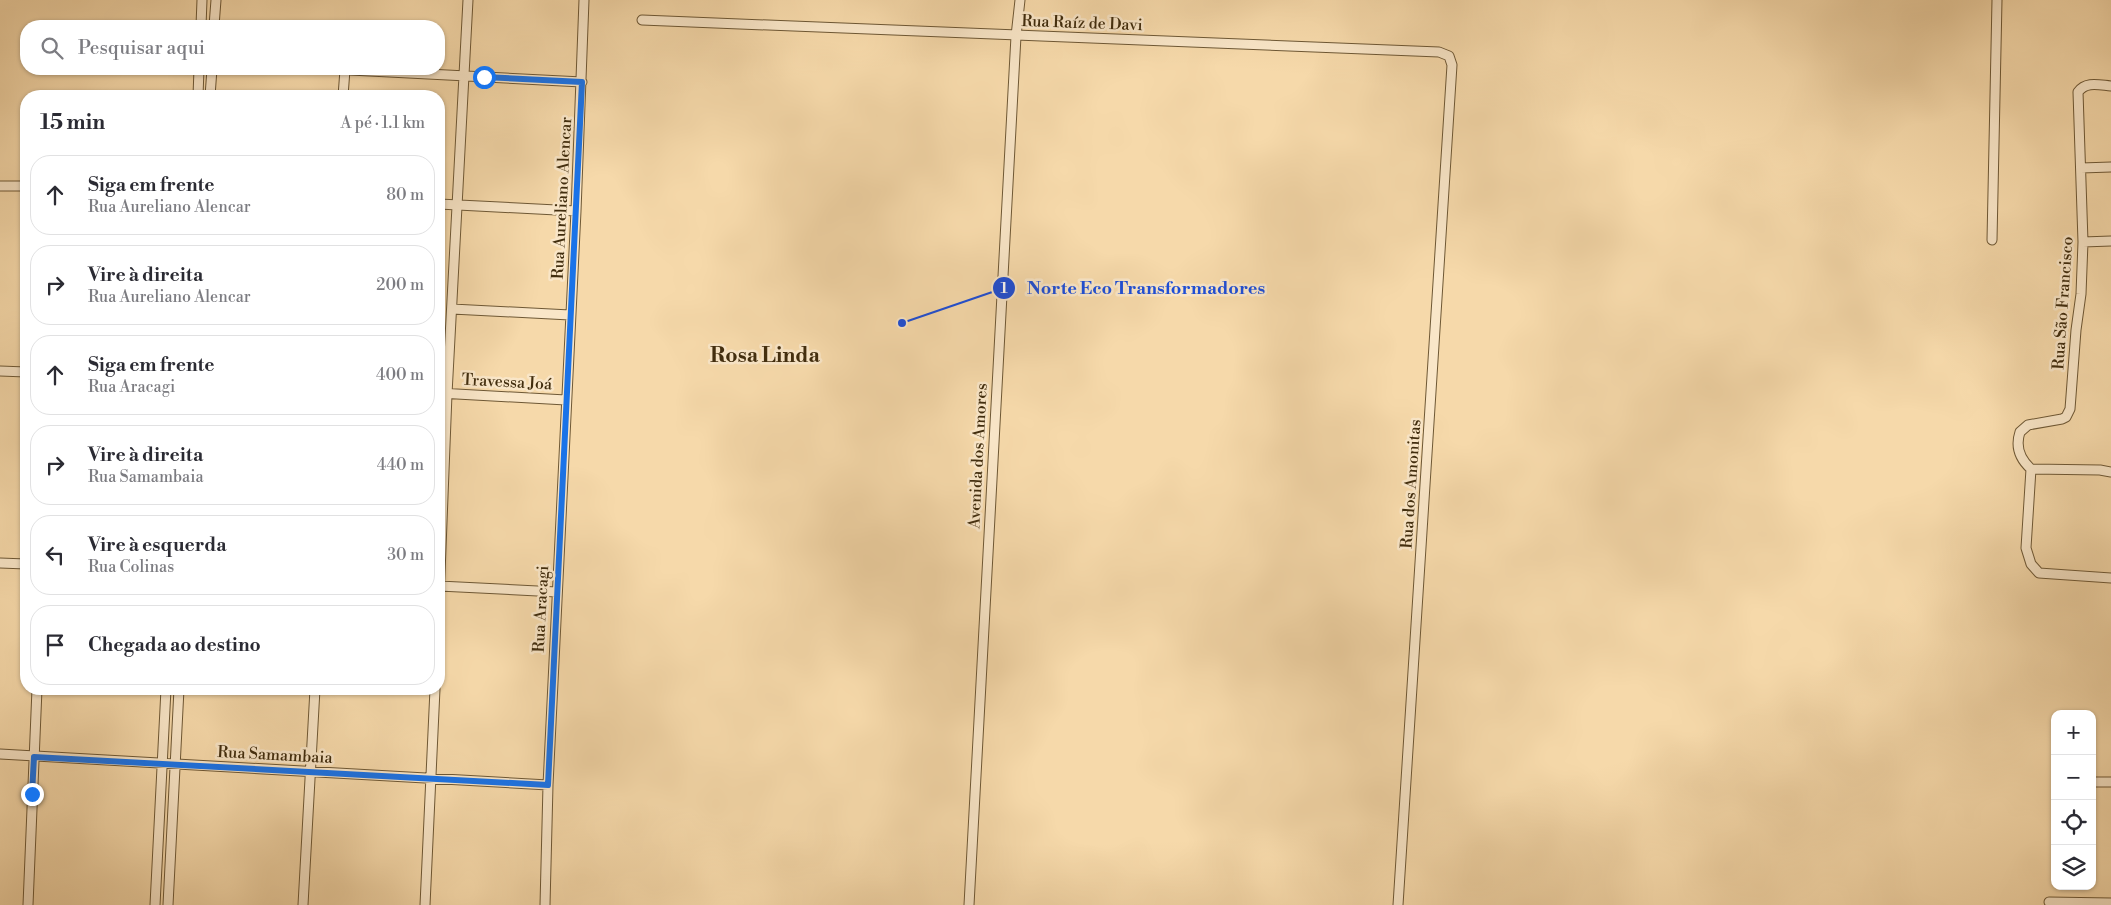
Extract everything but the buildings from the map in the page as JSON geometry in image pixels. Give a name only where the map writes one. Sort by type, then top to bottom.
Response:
[{"type":"street","points":[[201,20],[202,0]]},
{"type":"street","points":[[214,20],[216,0]]},
{"type":"street","points":[[445,375],[452,308],[468,0]]},
{"type":"street","name":"Rua Aureliano Alencar","points":[[570,315],[582,82],[584,0]]},
{"type":"street","points":[[1992,240],[1997,0]]},
{"type":"street","name":"Avenida dos Amores","points":[[969,905],[1018,3]]},
{"type":"street","name":"Rua Raíz de Davi","points":[[642,20],[1439,52],[1449,56],[1452,65]]},
{"type":"street","name":"Rua dos Amonitas","points":[[1398,905],[1452,65]]},
{"type":"street","points":[[445,74],[582,82]]},
{"type":"street","points":[[198,90],[199,75]]},
{"type":"street","points":[[210,90],[212,75]]},
{"type":"street","points":[[343,90],[345,75]]},
{"type":"street","name":"Rua São Francisco","points":[[2031,469],[2020,456],[2018,443],[2020,432],[2028,426],[2062,419],[2066,417],[2070,409],[2076,330],[2081,294],[2083,242],[2082,168],[2077,99],[2079,90],[2085,86],[2111,86]]},
{"type":"street","points":[[2082,168],[2111,167]]},
{"type":"street","points":[[0,186],[20,186]]},
{"type":"street","points":[[445,204],[576,211]]},
{"type":"street","points":[[2083,242],[2111,241]]},
{"type":"street","points":[[452,308],[570,315]]},
{"type":"street","name":"Rua Aracagi","points":[[545,905],[548,785],[570,315]]},
{"type":"street","points":[[0,371],[20,372]]},
{"type":"street","name":"Travessa Joá","points":[[445,394],[566,400]]},
{"type":"street","points":[[2111,472],[2100,470],[2031,469],[2026,548],[2029,560],[2036,572],[2111,578]]},
{"type":"street","points":[[0,562],[20,564]]},
{"type":"street","points":[[445,586],[557,592]]},
{"type":"street","points":[[28,905],[37,695]]},
{"type":"street","points":[[155,905],[166,695]]},
{"type":"street","points":[[168,905],[179,695]]},
{"type":"street","points":[[303,905],[315,695]]},
{"type":"street","points":[[425,905],[435,695]]},
{"type":"street","points":[[163,732],[176,732]]},
{"type":"street","name":"Rua Samambaia","points":[[0,754],[548,785]]},
{"type":"street","points":[[2096,782],[2111,782]]},
{"type":"street","points":[[2049,902],[2111,903]]},
{"type":"place","name":"Norte Eco Transformadores","points":[[902,323]]},
{"type":"district","name":"Rosa Linda","points":[[765,356]]},
{"type":"route","points":[[32,794],[34,757],[431,777],[548,785],[582,82],[484,77]]}]
